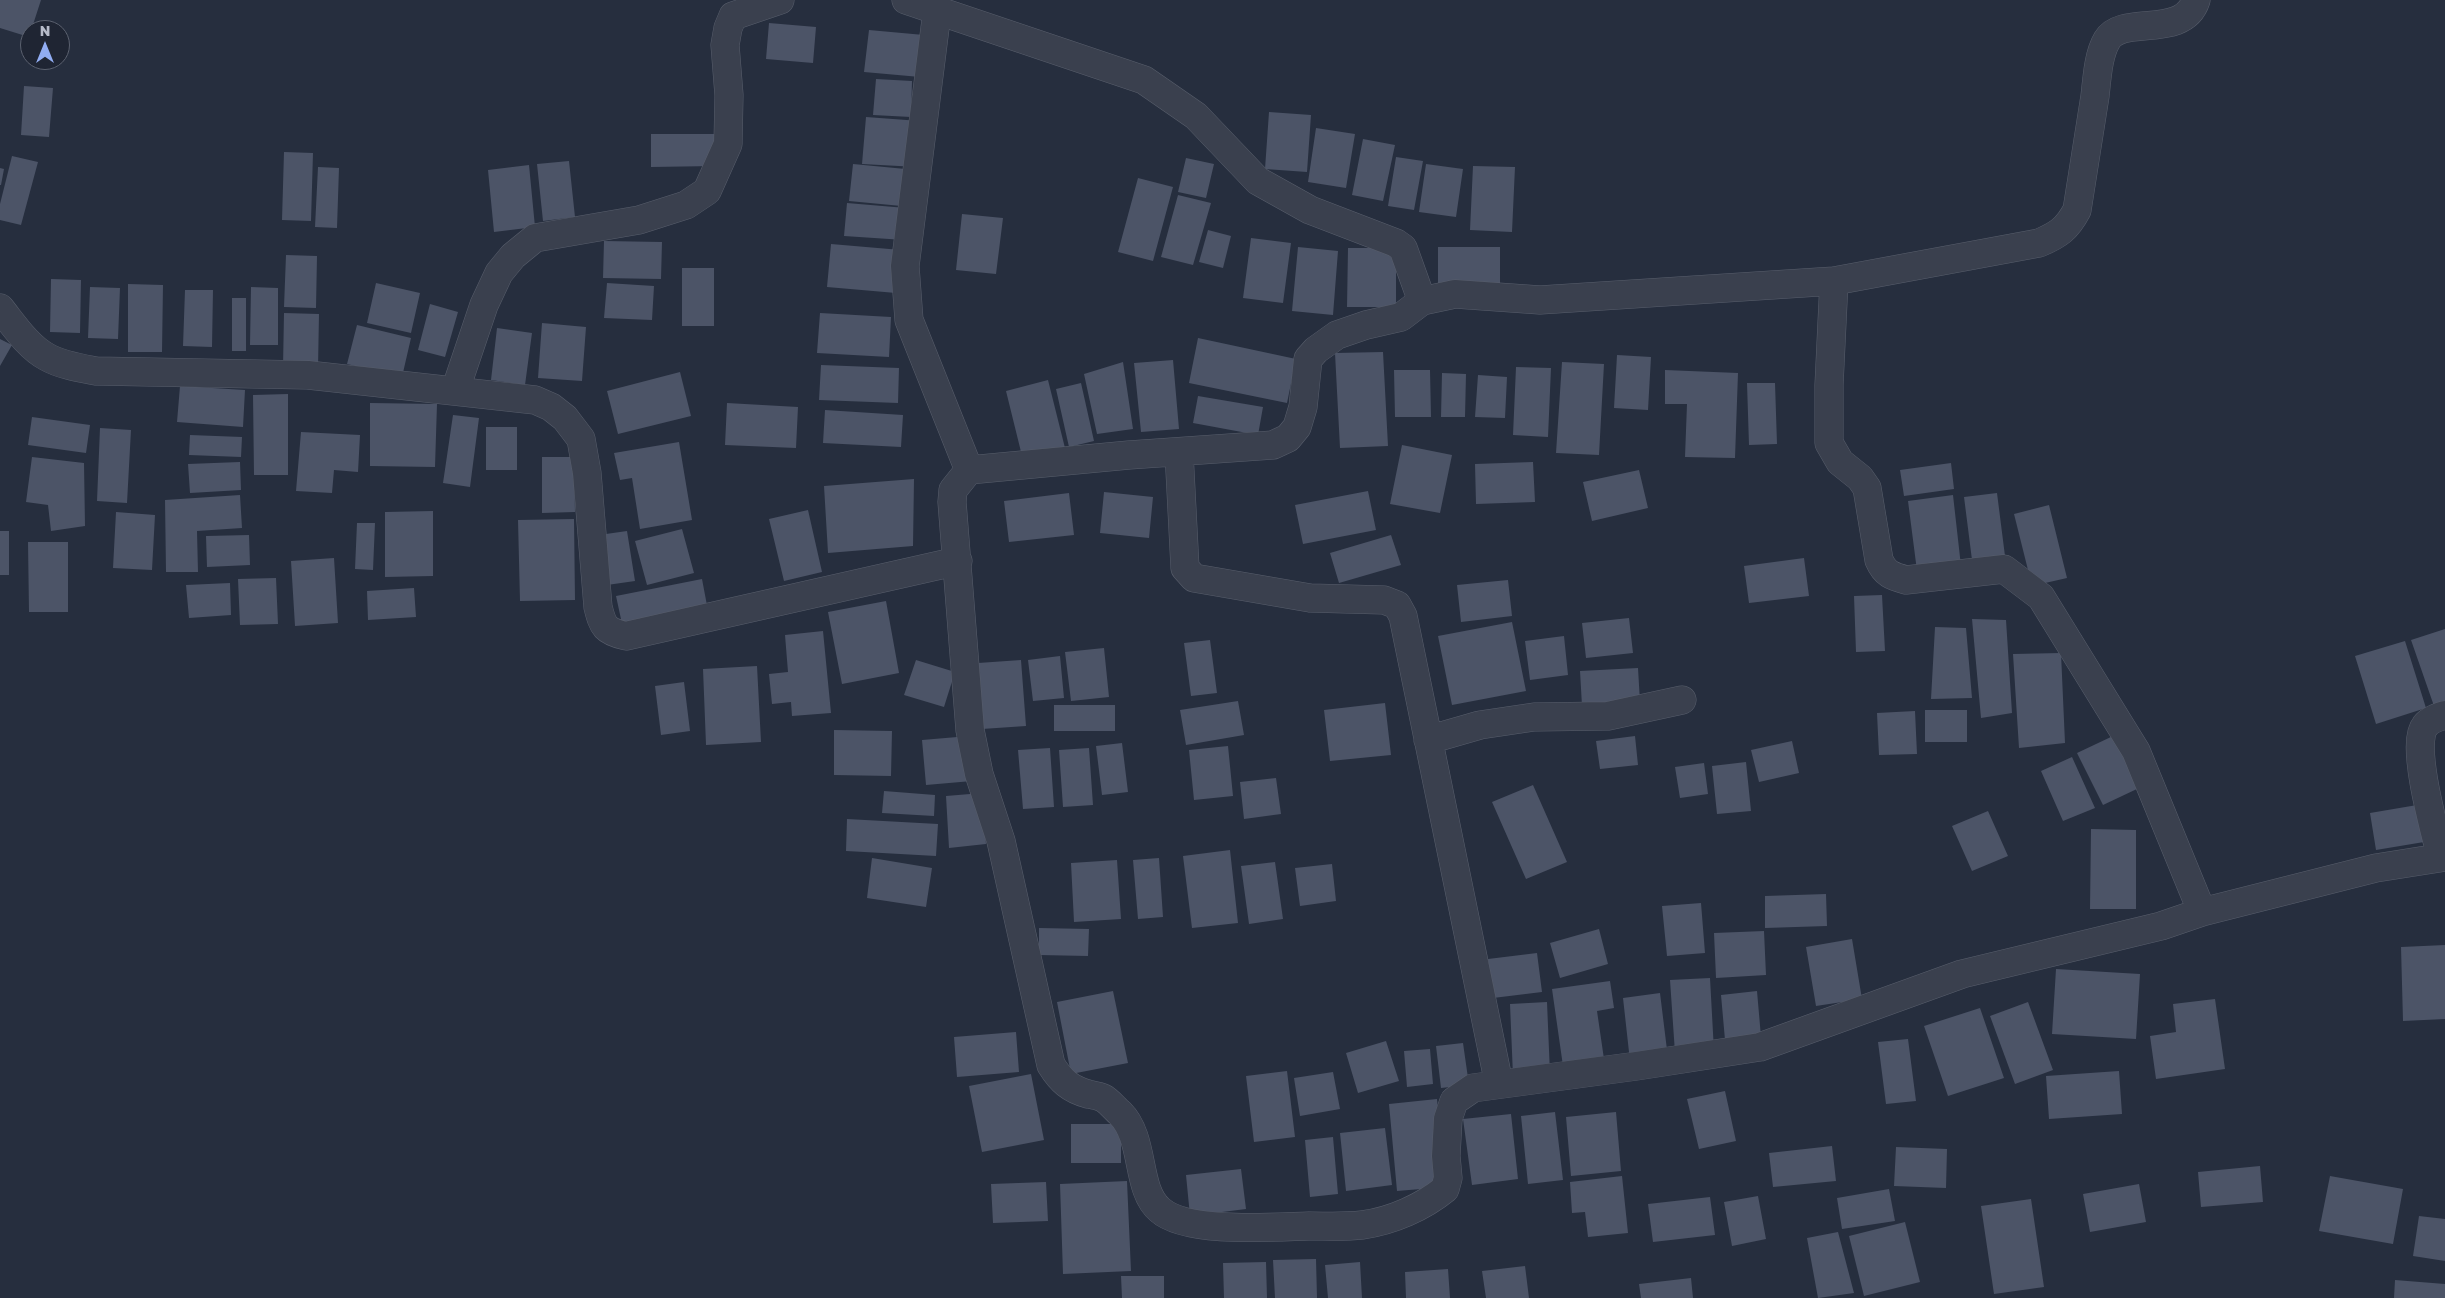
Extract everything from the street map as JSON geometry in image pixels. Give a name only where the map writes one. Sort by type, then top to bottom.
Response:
[{"type":"street","points":[[455,391],[484,305],[499,274],[513,256],[535,238],[639,220],[686,205],[707,191],[728,144],[729,95],[726,45],[728,28],[733,16],[780,0]]},
{"type":"street","points":[[906,0],[1144,80],[1196,116],[1258,181],[1310,210],[1396,243],[1403,248],[1422,301]]},
{"type":"street","points":[[2196,0],[2194,7],[2186,16],[2173,22],[2119,30],[2108,39],[2098,78],[2077,210],[2069,225],[2059,235],[2039,243],[1834,281],[1540,300],[1455,294],[1422,301],[1401,317],[1366,325],[1337,335],[1316,350],[1308,359],[1301,414],[1297,427],[1288,438],[1273,445],[969,470],[953,490],[952,502],[970,730],[979,774],[1001,841],[1051,1065],[1059,1078],[1072,1089],[1103,1098],[1122,1115],[1132,1131],[1140,1152],[1151,1199],[1160,1211],[1184,1222],[1240,1228],[1363,1225],[1403,1214],[1427,1202],[1445,1189],[1448,1178],[1446,1156],[1448,1119],[1454,1101],[1473,1088],[1760,1047],[1962,974],[2161,926],[2202,912],[2376,868],[2443,857],[2420,761],[2419,743],[2424,726],[2436,717],[2445,715]]},
{"type":"street","points":[[938,12],[905,266],[909,320],[969,470]]},
{"type":"street","points":[[1834,281],[1829,385],[1829,443],[1840,462],[1860,478],[1867,488],[1879,560],[1883,570],[1891,576],[1906,580],[2004,569],[2041,597],[2136,751],[2202,912]]},
{"type":"street","points":[[0,308],[20,333],[46,356],[71,366],[96,371],[308,375],[535,400],[551,406],[565,418],[581,439],[587,473],[598,607],[603,626],[613,633],[626,636],[958,561]]},
{"type":"street","points":[[1180,452],[1185,568],[1194,578],[1310,598],[1384,600],[1397,605],[1403,616],[1499,1084]]},
{"type":"street","points":[[1428,740],[1480,725],[1534,717],[1608,716],[1682,700]]},
{"type":"building","points":[[0,0],[41,0],[35,20],[20,20],[20,34],[0,28]]},
{"type":"building","points":[[769,23],[816,27],[813,63],[766,59]]},
{"type":"building","points":[[869,30],[924,35],[920,77],[864,72]]},
{"type":"building","points":[[876,79],[912,81],[911,117],[873,115]]},
{"type":"building","points":[[24,86],[53,88],[49,137],[21,135]]},
{"type":"building","points":[[1269,112],[1311,115],[1307,172],[1265,169]]},
{"type":"building","points":[[866,117],[920,121],[917,167],[862,164]]},
{"type":"building","points":[[1316,128],[1355,134],[1346,188],[1308,182]]},
{"type":"building","points":[[651,134],[715,134],[715,166],[651,167]]},
{"type":"building","points":[[1363,139],[1395,145],[1383,201],[1352,195]]},
{"type":"building","points":[[284,152],[313,153],[311,221],[282,220]]},
{"type":"building","points":[[12,156],[38,162],[21,225],[0,220],[0,204]]},
{"type":"building","points":[[1396,157],[1423,161],[1414,210],[1388,206]]},
{"type":"building","points":[[1186,158],[1214,164],[1206,198],[1178,192]]},
{"type":"building","points":[[569,161],[575,217],[543,221],[537,164]]},
{"type":"building","points":[[853,164],[916,170],[912,207],[849,201]]},
{"type":"building","points":[[1426,164],[1463,169],[1456,217],[1419,212]]},
{"type":"building","points":[[529,165],[535,227],[494,232],[488,170]]},
{"type":"building","points":[[1473,166],[1515,167],[1512,232],[1470,230]]},
{"type":"building","points":[[318,167],[339,168],[337,228],[315,227]]},
{"type":"building","points":[[0,168],[4,169],[1,185],[0,185]]},
{"type":"building","points":[[1138,178],[1173,187],[1153,261],[1118,252]]},
{"type":"building","points":[[1178,195],[1211,203],[1193,265],[1161,257]]},
{"type":"building","points":[[847,203],[906,208],[904,240],[844,236]]},
{"type":"building","points":[[962,214],[1003,218],[996,274],[956,270]]},
{"type":"building","points":[[1208,230],[1231,236],[1223,268],[1199,262]]},
{"type":"building","points":[[1251,238],[1291,243],[1283,303],[1243,298]]},
{"type":"building","points":[[604,241],[662,242],[661,279],[603,278]]},
{"type":"building","points":[[831,244],[901,250],[896,293],[827,287]]},
{"type":"building","points":[[1298,247],[1338,251],[1333,315],[1292,311]]},
{"type":"building","points":[[1438,247],[1500,247],[1500,294],[1438,294]]},
{"type":"building","points":[[1348,248],[1396,248],[1396,307],[1347,307]]},
{"type":"building","points":[[286,255],[317,256],[316,308],[284,307]]},
{"type":"building","points":[[682,268],[714,268],[714,326],[682,326]]},
{"type":"building","points":[[51,279],[81,280],[80,333],[50,332]]},
{"type":"building","points":[[376,283],[420,293],[411,333],[367,323]]},
{"type":"building","points":[[607,283],[654,286],[652,320],[604,318]]},
{"type":"building","points":[[128,284],[163,285],[162,352],[128,352]]},
{"type":"building","points":[[90,287],[120,288],[118,339],[88,338]]},
{"type":"building","points":[[251,287],[278,288],[278,345],[250,345]]},
{"type":"building","points":[[185,290],[213,290],[212,347],[183,346]]},
{"type":"building","points":[[232,298],[246,298],[246,351],[232,351]]},
{"type":"building","points":[[430,304],[458,312],[445,357],[418,350]]},
{"type":"building","points":[[284,313],[319,314],[318,368],[283,367]]},
{"type":"building","points":[[820,313],[891,317],[889,357],[817,353]]},
{"type":"building","points":[[542,323],[586,327],[582,381],[538,378]]},
{"type":"building","points":[[357,325],[411,338],[402,377],[347,364]]},
{"type":"building","points":[[497,328],[532,333],[525,385],[491,380]]},
{"type":"building","points":[[1198,338],[1296,359],[1287,403],[1189,383]]},
{"type":"building","points":[[0,339],[12,345],[0,366]]},
{"type":"building","points":[[1383,352],[1388,446],[1340,448],[1335,353]]},
{"type":"building","points":[[1617,355],[1651,357],[1648,410],[1614,408]]},
{"type":"building","points":[[1173,360],[1179,429],[1141,432],[1134,363]]},
{"type":"building","points":[[1123,362],[1133,429],[1097,434],[1084,374]]},
{"type":"building","points":[[1562,362],[1604,364],[1599,455],[1556,453]]},
{"type":"building","points":[[821,365],[899,368],[898,403],[819,400]]},
{"type":"building","points":[[1516,367],[1551,368],[1548,437],[1513,435]]},
{"type":"building","points":[[1394,370],[1430,370],[1431,417],[1395,417]]},
{"type":"building","points":[[1665,370],[1738,373],[1735,458],[1685,457],[1687,404],[1665,404]]},
{"type":"building","points":[[680,372],[691,416],[618,434],[607,391]]},
{"type":"building","points":[[1442,373],[1466,374],[1465,417],[1441,417]]},
{"type":"building","points":[[1478,375],[1507,377],[1505,418],[1475,417]]},
{"type":"building","points":[[1048,380],[1065,448],[1023,460],[1006,391]]},
{"type":"building","points":[[1081,383],[1094,441],[1069,447],[1056,389]]},
{"type":"building","points":[[1747,383],[1775,383],[1777,444],[1749,445]]},
{"type":"building","points":[[180,386],[245,390],[243,427],[177,422]]},
{"type":"building","points":[[288,394],[288,475],[254,475],[253,395]]},
{"type":"building","points":[[1198,396],[1263,407],[1258,435],[1193,423]]},
{"type":"building","points":[[370,403],[437,404],[435,467],[370,466]]},
{"type":"building","points":[[727,403],[798,407],[796,448],[725,445]]},
{"type":"building","points":[[825,410],[903,415],[901,447],[823,443]]},
{"type":"building","points":[[453,415],[479,418],[470,487],[443,483]]},
{"type":"building","points":[[32,417],[90,425],[86,453],[28,445]]},
{"type":"building","points":[[486,427],[517,427],[517,470],[486,470]]},
{"type":"building","points":[[100,428],[131,430],[127,503],[97,501]]},
{"type":"building","points":[[301,432],[360,435],[358,472],[334,470],[332,493],[296,491]]},
{"type":"building","points":[[190,435],[242,437],[241,457],[189,455]]},
{"type":"building","points":[[679,442],[692,520],[640,529],[632,478],[620,480],[614,453]]},
{"type":"building","points":[[1402,445],[1452,455],[1440,513],[1390,504]]},
{"type":"building","points":[[32,457],[84,463],[85,526],[51,531],[48,505],[26,502]]},
{"type":"building","points":[[542,457],[574,457],[575,512],[542,513]]},
{"type":"building","points":[[240,462],[241,490],[190,493],[188,464]]},
{"type":"building","points":[[1533,462],[1535,502],[1476,504],[1475,464]]},
{"type":"building","points":[[1951,463],[1954,489],[1904,496],[1900,470]]},
{"type":"building","points":[[1639,470],[1648,508],[1592,521],[1583,482]]},
{"type":"building","points":[[914,479],[913,546],[828,553],[824,486]]},
{"type":"building","points":[[1368,491],[1376,530],[1303,544],[1295,505]]},
{"type":"building","points":[[1104,492],[1153,497],[1149,538],[1100,533]]},
{"type":"building","points":[[1069,493],[1074,535],[1009,542],[1004,501]]},
{"type":"building","points":[[1997,493],[2005,556],[1972,560],[1964,497]]},
{"type":"building","points":[[240,495],[242,528],[197,531],[198,572],[166,572],[165,500]]},
{"type":"building","points":[[1953,495],[1961,566],[1917,571],[1908,501]]},
{"type":"building","points":[[2049,505],[2067,578],[2032,586],[2014,514]]},
{"type":"building","points":[[808,510],[822,572],[784,581],[769,519]]},
{"type":"building","points":[[433,511],[433,576],[385,577],[385,512]]},
{"type":"building","points":[[116,512],[155,515],[152,570],[113,568]]},
{"type":"building","points":[[574,519],[575,600],[520,601],[518,520]]},
{"type":"building","points":[[357,523],[375,523],[373,570],[355,569]]},
{"type":"building","points":[[682,529],[694,573],[647,585],[635,541]]},
{"type":"building","points":[[0,531],[9,531],[9,575],[0,575]]},
{"type":"building","points":[[627,531],[635,581],[607,585],[599,535]]},
{"type":"building","points":[[249,535],[250,565],[207,567],[206,536]]},
{"type":"building","points":[[1391,535],[1401,565],[1339,583],[1330,553]]},
{"type":"building","points":[[28,542],[68,542],[68,612],[29,612]]},
{"type":"building","points":[[334,558],[338,623],[295,626],[291,561]]},
{"type":"building","points":[[1804,558],[1809,596],[1749,603],[1744,566]]},
{"type":"building","points":[[276,578],[278,624],[240,625],[238,579]]},
{"type":"building","points":[[702,579],[709,616],[624,633],[616,596]]},
{"type":"building","points":[[1508,580],[1512,616],[1461,622],[1457,585]]},
{"type":"building","points":[[230,583],[231,615],[189,618],[186,585]]},
{"type":"building","points":[[414,588],[416,617],[368,620],[367,591]]},
{"type":"building","points":[[1882,595],[1885,651],[1856,652],[1854,596]]},
{"type":"building","points":[[886,601],[899,673],[842,684],[828,612]]},
{"type":"building","points":[[1629,618],[1633,653],[1586,658],[1582,623]]},
{"type":"building","points":[[1972,619],[2006,620],[2012,713],[1981,718]]},
{"type":"building","points":[[1512,622],[1526,691],[1452,705],[1438,636]]},
{"type":"building","points":[[1935,627],[1966,628],[1972,698],[1931,699]]},
{"type":"building","points":[[2445,629],[2445,702],[2434,706],[2411,640]]},
{"type":"building","points":[[823,631],[831,713],[792,716],[791,702],[772,704],[769,674],[788,672],[785,635]]},
{"type":"building","points":[[1564,636],[1568,675],[1530,680],[1525,641]]},
{"type":"building","points":[[1210,640],[1217,693],[1191,696],[1184,643]]},
{"type":"building","points":[[2405,641],[2426,708],[2376,724],[2355,656]]},
{"type":"building","points":[[1104,648],[1109,697],[1071,701],[1065,652]]},
{"type":"building","points":[[2061,653],[2065,743],[2019,748],[2013,654]]},
{"type":"building","points":[[1060,656],[1064,698],[1033,701],[1028,660]]},
{"type":"building","points":[[916,660],[955,672],[944,707],[904,695]]},
{"type":"building","points":[[1021,660],[1026,726],[982,729],[978,663]]},
{"type":"building","points":[[757,666],[761,742],[706,745],[703,669]]},
{"type":"building","points":[[1638,668],[1640,702],[1582,706],[1580,671]]},
{"type":"building","points":[[684,682],[690,731],[661,735],[655,686]]},
{"type":"building","points":[[1238,701],[1244,735],[1186,745],[1180,710]]},
{"type":"building","points":[[1385,703],[1391,755],[1330,761],[1324,710]]},
{"type":"building","points":[[1054,705],[1115,705],[1115,731],[1054,731]]},
{"type":"building","points":[[1925,710],[1967,710],[1967,742],[1925,742]]},
{"type":"building","points":[[1915,711],[1917,754],[1879,755],[1877,713]]},
{"type":"building","points":[[834,730],[892,731],[891,776],[834,775]]},
{"type":"building","points":[[969,736],[972,781],[926,785],[922,740]]},
{"type":"building","points":[[1635,736],[1638,765],[1600,769],[1596,741]]},
{"type":"building","points":[[2113,736],[2139,788],[2103,805],[2077,753]]},
{"type":"building","points":[[1792,741],[1799,773],[1759,782],[1751,750]]},
{"type":"building","points":[[1122,743],[1128,792],[1102,795],[1096,746]]},
{"type":"building","points":[[1228,746],[1233,796],[1194,800],[1189,750]]},
{"type":"building","points":[[1050,748],[1054,807],[1023,809],[1018,750]]},
{"type":"building","points":[[1089,748],[1093,805],[1063,807],[1059,750]]},
{"type":"building","points":[[2072,757],[2095,808],[2063,821],[2041,771]]},
{"type":"building","points":[[1746,762],[1751,811],[1717,814],[1712,766]]},
{"type":"building","points":[[1704,763],[1708,794],[1680,798],[1675,767]]},
{"type":"building","points":[[1276,778],[1281,814],[1244,819],[1240,782]]},
{"type":"building","points":[[1533,785],[1567,862],[1526,879],[1492,802]]},
{"type":"building","points":[[884,791],[935,795],[934,816],[882,813]]},
{"type":"building","points":[[982,793],[986,844],[949,848],[946,796]]},
{"type":"building","points":[[2423,804],[2430,841],[2376,850],[2370,813]]},
{"type":"building","points":[[1988,811],[2008,856],[1972,871],[1952,826]]},
{"type":"building","points":[[847,819],[938,824],[936,856],[846,851]]},
{"type":"building","points":[[2091,829],[2136,830],[2136,909],[2090,909]]},
{"type":"building","points":[[1230,850],[1238,923],[1192,928],[1183,856]]},
{"type":"building","points":[[872,858],[932,868],[926,907],[867,898]]},
{"type":"building","points":[[1159,858],[1163,917],[1138,919],[1133,860]]},
{"type":"building","points":[[1117,860],[1121,919],[1074,922],[1071,863]]},
{"type":"building","points":[[1275,862],[1283,919],[1249,924],[1241,866]]},
{"type":"building","points":[[1332,864],[1336,901],[1300,906],[1295,868]]},
{"type":"building","points":[[1826,894],[1827,926],[1765,928],[1765,896]]},
{"type":"building","points":[[1701,903],[1705,953],[1667,956],[1662,906]]},
{"type":"building","points":[[1039,928],[1089,929],[1088,956],[1039,955]]},
{"type":"building","points":[[1599,929],[1608,964],[1560,978],[1550,943]]},
{"type":"building","points":[[1764,931],[1766,975],[1716,978],[1714,933]]},
{"type":"building","points":[[1852,939],[1862,999],[1816,1006],[1806,947]]},
{"type":"building","points":[[2445,945],[2445,1019],[2403,1021],[2401,947]]},
{"type":"building","points":[[1537,953],[1542,992],[1493,998],[1488,959]]},
{"type":"building","points":[[2056,969],[2140,974],[2136,1039],[2052,1034]]},
{"type":"building","points":[[1710,978],[1714,1051],[1675,1053],[1670,980]]},
{"type":"building","points":[[1610,981],[1614,1008],[1597,1011],[1604,1059],[1563,1066],[1552,989]]},
{"type":"building","points":[[1113,991],[1128,1063],[1071,1074],[1057,1002]]},
{"type":"building","points":[[1757,991],[1761,1037],[1725,1040],[1721,995]]},
{"type":"building","points":[[1660,993],[1668,1058],[1630,1061],[1623,998]]},
{"type":"building","points":[[2215,999],[2225,1069],[2156,1079],[2150,1036],[2176,1032],[2173,1004]]},
{"type":"building","points":[[1547,1002],[1550,1074],[1513,1076],[1510,1004]]},
{"type":"building","points":[[2028,1002],[2053,1070],[2015,1084],[1990,1016]]},
{"type":"building","points":[[1980,1008],[2004,1078],[1948,1096],[1924,1026]]},
{"type":"building","points":[[1016,1032],[1019,1072],[957,1077],[954,1037]]},
{"type":"building","points":[[1908,1039],[1916,1101],[1886,1104],[1878,1042]]},
{"type":"building","points":[[1386,1041],[1399,1081],[1358,1093],[1346,1053]]},
{"type":"building","points":[[1463,1043],[1469,1085],[1441,1088],[1436,1046]]},
{"type":"building","points":[[1430,1049],[1433,1084],[1407,1087],[1404,1051]]},
{"type":"building","points":[[1287,1071],[1295,1137],[1254,1142],[1246,1076]]},
{"type":"building","points":[[2119,1071],[2122,1114],[2049,1119],[2046,1076]]},
{"type":"building","points":[[1333,1072],[1340,1109],[1300,1116],[1294,1078]]},
{"type":"building","points":[[1031,1074],[1044,1140],[982,1152],[969,1086]]},
{"type":"building","points":[[1725,1091],[1736,1141],[1699,1149],[1687,1099]]},
{"type":"building","points":[[1437,1099],[1445,1187],[1397,1191],[1389,1104]]},
{"type":"building","points":[[1555,1112],[1563,1180],[1528,1184],[1521,1116]]},
{"type":"building","points":[[1616,1112],[1621,1171],[1571,1176],[1566,1117]]},
{"type":"building","points":[[1511,1114],[1518,1179],[1472,1185],[1463,1119]]},
{"type":"building","points":[[1071,1124],[1121,1124],[1121,1163],[1071,1163]]},
{"type":"building","points":[[1385,1128],[1392,1185],[1346,1191],[1340,1133]]},
{"type":"building","points":[[1333,1137],[1338,1194],[1310,1197],[1305,1140]]},
{"type":"building","points":[[1832,1146],[1836,1181],[1773,1187],[1769,1153]]},
{"type":"building","points":[[1896,1147],[1947,1149],[1946,1188],[1894,1186]]},
{"type":"building","points":[[2260,1166],[2263,1202],[2201,1207],[2198,1172]]},
{"type":"building","points":[[1241,1169],[1246,1209],[1190,1216],[1186,1175]]},
{"type":"building","points":[[1622,1176],[1628,1233],[1588,1237],[1585,1212],[1572,1213],[1570,1182]]},
{"type":"building","points":[[2330,1176],[2403,1189],[2393,1244],[2319,1231]]},
{"type":"building","points":[[1127,1181],[1131,1271],[1063,1274],[1060,1184]]},
{"type":"building","points":[[1046,1182],[1048,1221],[993,1223],[991,1184]]},
{"type":"building","points":[[2139,1184],[2146,1222],[2090,1232],[2083,1194]]},
{"type":"building","points":[[1889,1189],[1895,1221],[1842,1229],[1837,1198]]},
{"type":"building","points":[[1758,1196],[1766,1239],[1732,1246],[1724,1202]]},
{"type":"building","points":[[1710,1197],[1715,1235],[1653,1242],[1648,1204]]},
{"type":"building","points":[[2031,1199],[2044,1287],[1994,1294],[1981,1206]]},
{"type":"building","points":[[2419,1216],[2445,1219],[2445,1261],[2413,1256]]},
{"type":"building","points":[[1905,1222],[1920,1282],[1864,1296],[1849,1236]]},
{"type":"building","points":[[1838,1232],[1854,1293],[1818,1298],[1807,1238]]},
{"type":"building","points":[[1316,1259],[1317,1298],[1275,1298],[1273,1260]]},
{"type":"building","points":[[1266,1262],[1267,1298],[1224,1298],[1223,1263]]},
{"type":"building","points":[[1360,1262],[1362,1298],[1328,1298],[1325,1265]]},
{"type":"building","points":[[1525,1266],[1529,1298],[1486,1298],[1482,1271]]},
{"type":"building","points":[[1448,1269],[1450,1298],[1406,1298],[1405,1272]]},
{"type":"building","points":[[1121,1276],[1164,1276],[1164,1298],[1122,1298]]},
{"type":"building","points":[[1691,1278],[1693,1298],[1641,1298],[1639,1284]]},
{"type":"building","points":[[2395,1280],[2445,1284],[2445,1298],[2394,1298]]}]
